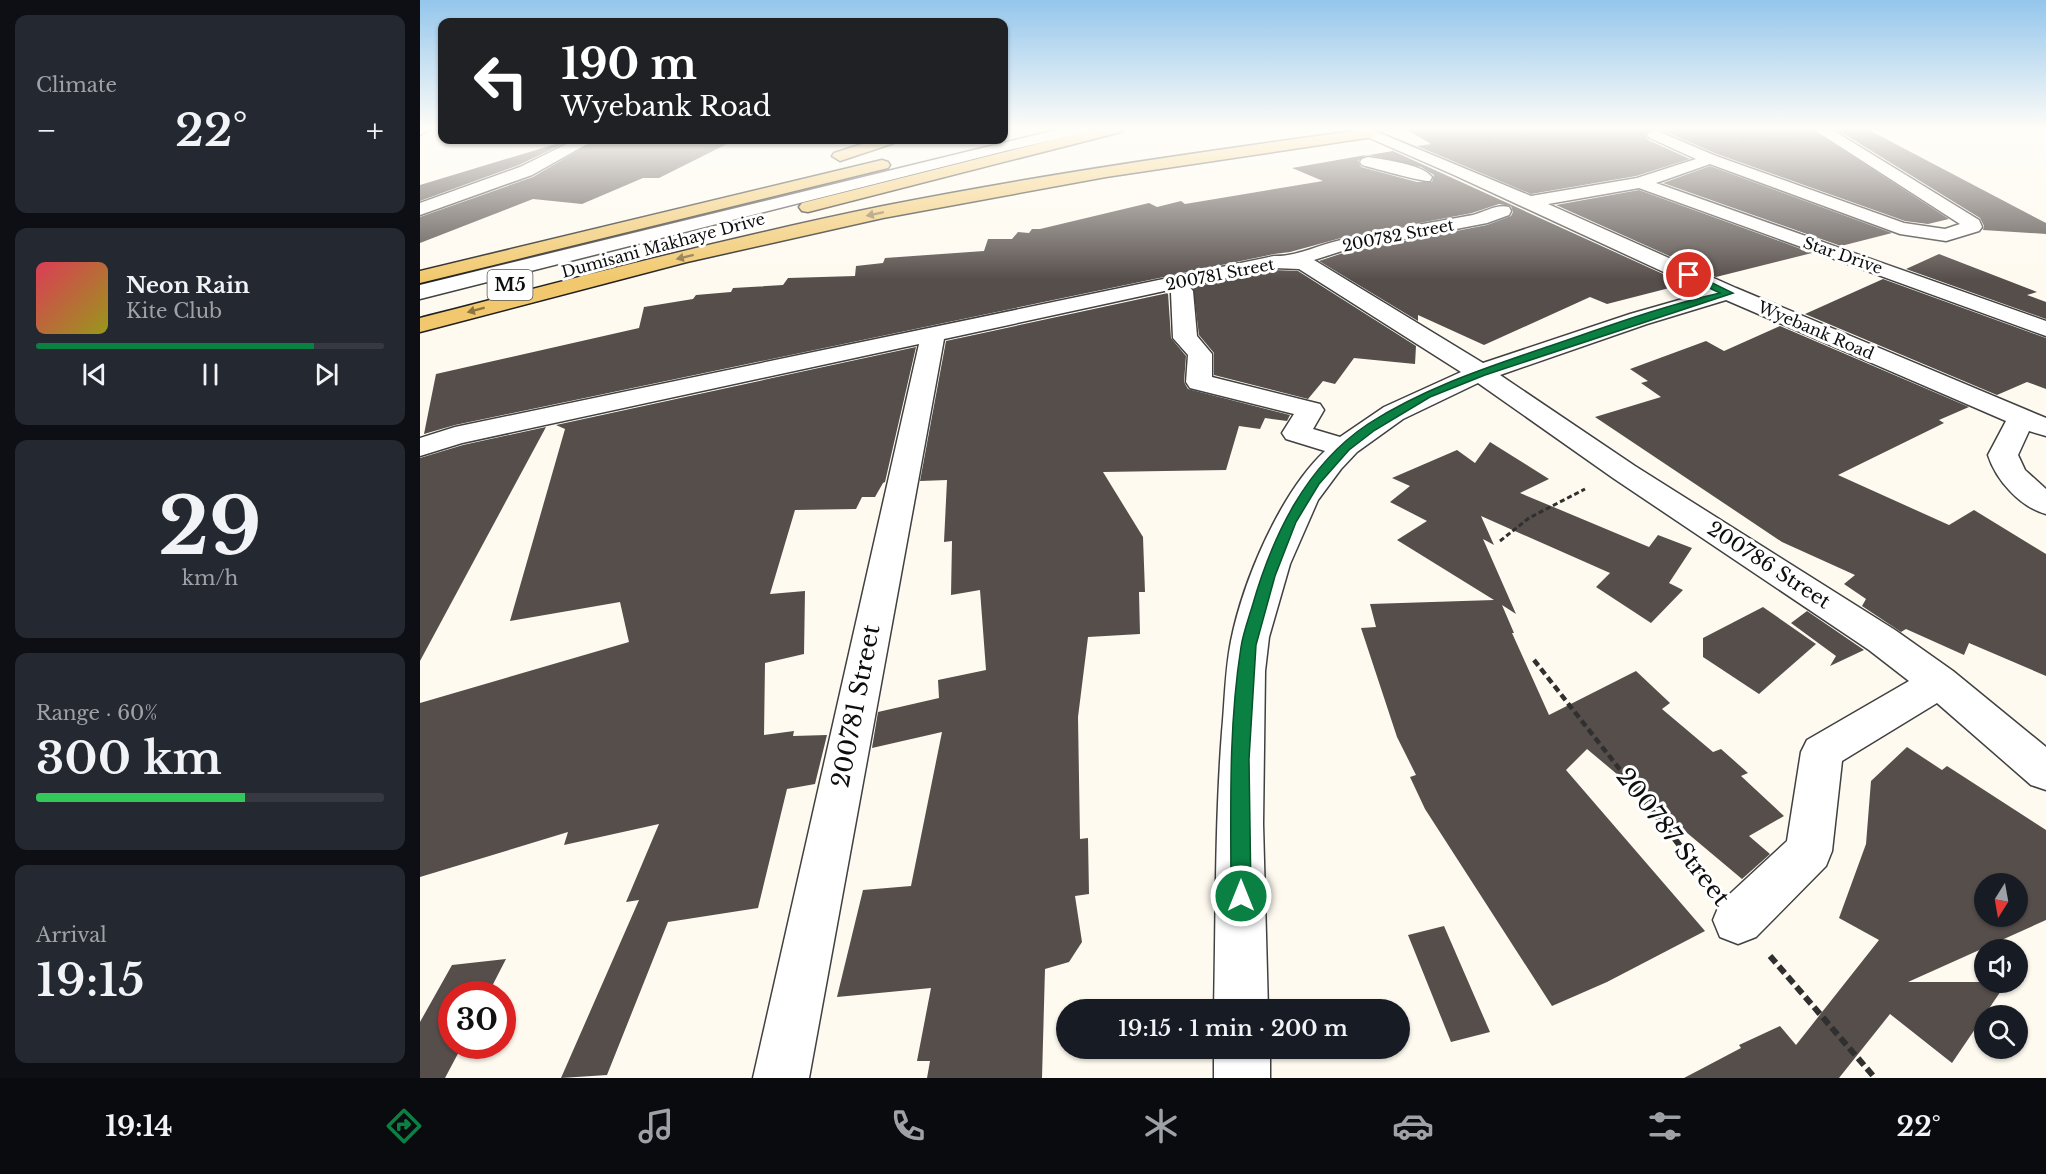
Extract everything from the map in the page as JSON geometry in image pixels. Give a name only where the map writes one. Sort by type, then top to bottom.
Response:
[{"type":"main road","points":[[420,266],[761,179]]},
{"type":"main road","name":"Dumisani Makhaye Drive","points":[[420,277],[825,179]]},
{"type":"main road","name":"Dumisani Makhaye Drive","points":[[420,309],[921,179]]},
{"type":"main road","points":[[420,325],[716,249],[948,199],[1064,179]]},
{"type":"street","points":[[420,210],[503,179]]},
{"type":"street","points":[[420,292],[857,179]]},
{"type":"street","points":[[1430,179],[1442,184]]},
{"type":"street","name":"Wyebank Road","points":[[1476,179],[1530,202],[1715,296],[2034,423]]},
{"type":"street","points":[[1530,202],[1651,179]]},
{"type":"street","points":[[1766,179],[1900,228],[1946,235],[1972,227],[1972,224],[1953,211],[1901,179]]},
{"type":"street","name":"Star Drive","points":[[1640,183],[2046,329]]},
{"type":"street","points":[[1481,202],[1715,296]]},
{"type":"street","name":"200782 Street","points":[[1296,262],[1310,254],[1329,249],[1480,219],[1502,211]]},
{"type":"street","name":"200781 Street","points":[[420,447],[467,433],[1274,262],[1296,262],[1313,267],[1393,320],[1481,373]]},
{"type":"street","points":[[1173,283],[1182,291],[1185,338],[1200,354],[1199,382],[1310,410],[1296,433],[1345,448]]},
{"type":"street","points":[[1241,999],[1240,759],[1249,645],[1268,576],[1289,522],[1314,482],[1345,448],[1371,427],[1426,395],[1481,373],[1715,296]]},
{"type":"street","name":"200781 Street","points":[[781,1078],[933,335]]},
{"type":"street","name":"200786 Street","points":[[1481,373],[1552,424],[1808,590],[1940,682],[2046,772]]},
{"type":"street","points":[[2034,423],[2003,455],[2010,473],[2046,504]]},
{"type":"street","name":"200787 Street","points":[[1738,920],[1809,851],[1822,752],[1940,682]]},
{"type":"street","points":[[1242,1059],[1242,1078]]},
{"type":"path","points":[[1500,541],[1529,518],[1585,489]]},
{"type":"path","name":"200787 Street","points":[[1534,660],[1738,920]]},
{"type":"path","points":[[1738,920],[1875,1078]]},
{"type":"building","points":[[439,179],[480,179],[420,201],[420,185]]},
{"type":"building","points":[[526,179],[640,179],[582,204],[533,199],[420,243],[420,217]]},
{"type":"building","points":[[1319,179],[1407,179],[1432,182],[1433,179],[1455,179],[1685,284],[1607,304],[1590,297],[1484,345],[1418,315],[1418,321],[1319,261],[1343,253],[1487,225],[1511,216],[1513,212],[1511,206],[1499,204],[1472,213],[1341,238],[1290,252],[455,425],[424,434],[436,374],[639,328],[644,307],[693,299],[696,295],[731,292],[733,288],[783,285],[788,278],[855,276],[856,266],[883,263],[885,258],[984,251],[988,239],[1012,239],[1018,232],[1029,233],[1032,229],[1149,203],[1157,207],[1181,201],[1185,204],[1323,181]]},
{"type":"building","points":[[1496,179],[1617,179],[1531,194]]},
{"type":"building","points":[[1673,179],[1746,179],[1892,233],[1841,246],[1663,183]]},
{"type":"building","points":[[1788,179],[1888,179],[1949,219],[1928,224],[1905,221]]},
{"type":"building","points":[[1917,179],[1963,179],[2046,223],[2046,234],[1983,230],[1984,226],[1980,218]]},
{"type":"building","points":[[1639,190],[1812,253],[1716,277],[1556,205]]},
{"type":"building","points":[[1939,254],[2037,292],[2027,295],[2046,302],[2046,319],[1906,269]]},
{"type":"building","points":[[1274,270],[1298,271],[1416,346],[1415,364],[1354,358],[1335,384],[1323,381],[1308,399],[1214,375],[1214,353],[1199,335],[1193,287]]},
{"type":"building","points":[[1883,279],[2046,338],[2046,389],[2027,382],[1997,395],[1805,314]]},
{"type":"building","points":[[1168,293],[1171,338],[1186,356],[1184,382],[1188,389],[1290,415],[1287,421],[1265,418],[1260,429],[1239,426],[1226,470],[1103,472],[1143,537],[1145,592],[1139,592],[1140,634],[1088,637],[1078,717],[1080,839],[1088,838],[1089,894],[1075,896],[1082,942],[1069,962],[1045,969],[1042,1078],[927,1078],[930,1061],[917,1061],[931,988],[837,997],[863,890],[911,886],[942,732],[872,748],[878,712],[939,698],[938,680],[986,670],[980,590],[951,595],[952,541],[944,542],[947,480],[920,481],[946,341]]},
{"type":"building","points":[[1780,326],[1969,407],[1939,420],[1944,423],[1838,475],[1949,525],[1974,510],[2046,554],[2046,676],[1969,643],[1964,655],[1906,629],[1901,632],[1862,606],[1866,599],[1844,584],[1855,575],[1782,542],[1595,417],[1661,397],[1641,383],[1648,381],[1630,369],[1706,341],[1724,351]]},
{"type":"building","points":[[916,347],[885,482],[875,497],[862,497],[856,509],[795,510],[770,594],[805,591],[804,654],[765,663],[764,735],[794,731],[793,736],[827,735],[815,784],[787,789],[758,908],[668,922],[607,1075],[561,1078],[639,900],[626,902],[659,824],[564,845],[568,832],[420,877],[420,703],[629,642],[620,602],[510,621],[565,429],[556,425]]},
{"type":"building","points":[[546,427],[420,661],[420,458],[463,445]]},
{"type":"building","points":[[1490,442],[1549,479],[1520,493],[1649,547],[1658,535],[1692,548],[1669,583],[1683,590],[1651,623],[1596,587],[1610,573],[1481,516],[1494,545],[1483,539],[1516,614],[1502,605],[1514,633],[1512,633],[1549,715],[1636,671],[1670,703],[1662,709],[1713,752],[1721,749],[1748,773],[1741,776],[1784,816],[1749,836],[1770,854],[1742,879],[1587,749],[1566,770],[1705,931],[1607,982],[1552,1006],[1425,809],[1410,777],[1416,775],[1397,737],[1361,628],[1376,627],[1370,604],[1494,600],[1397,540],[1427,521],[1390,502],[1410,486],[1392,478],[1457,450],[1475,463]]},
{"type":"building","points":[[1763,607],[1816,644],[1759,694],[1703,657],[1703,638]]},
{"type":"building","points":[[1807,611],[1864,650],[1830,666],[1836,656],[1791,623]]},
{"type":"building","points":[[1907,747],[1942,770],[1947,766],[2046,830],[2046,920],[2004,939],[1974,939],[1974,952],[1908,982],[1974,982],[1974,993],[2000,993],[1991,1005],[1974,1005],[1974,1031],[1952,1063],[1890,1014],[1839,1078],[1684,1078],[1741,1048],[1739,1045],[1780,1026],[1796,1045],[1879,940],[1839,918],[1866,844],[1871,781]]},
{"type":"building","points":[[1444,926],[1490,1032],[1451,1042],[1408,935]]},
{"type":"building","points":[[506,959],[495,981],[443,981],[452,965]]},
{"type":"building","points":[[438,990],[438,1059],[455,1059],[445,1078],[420,1078],[420,1022]]},
{"type":"route","points":[[1241,896],[1240,759],[1249,645],[1268,576],[1289,522],[1314,482],[1345,448],[1371,427],[1426,395],[1481,373],[1702,299],[1728,293],[1689,275]]}]
